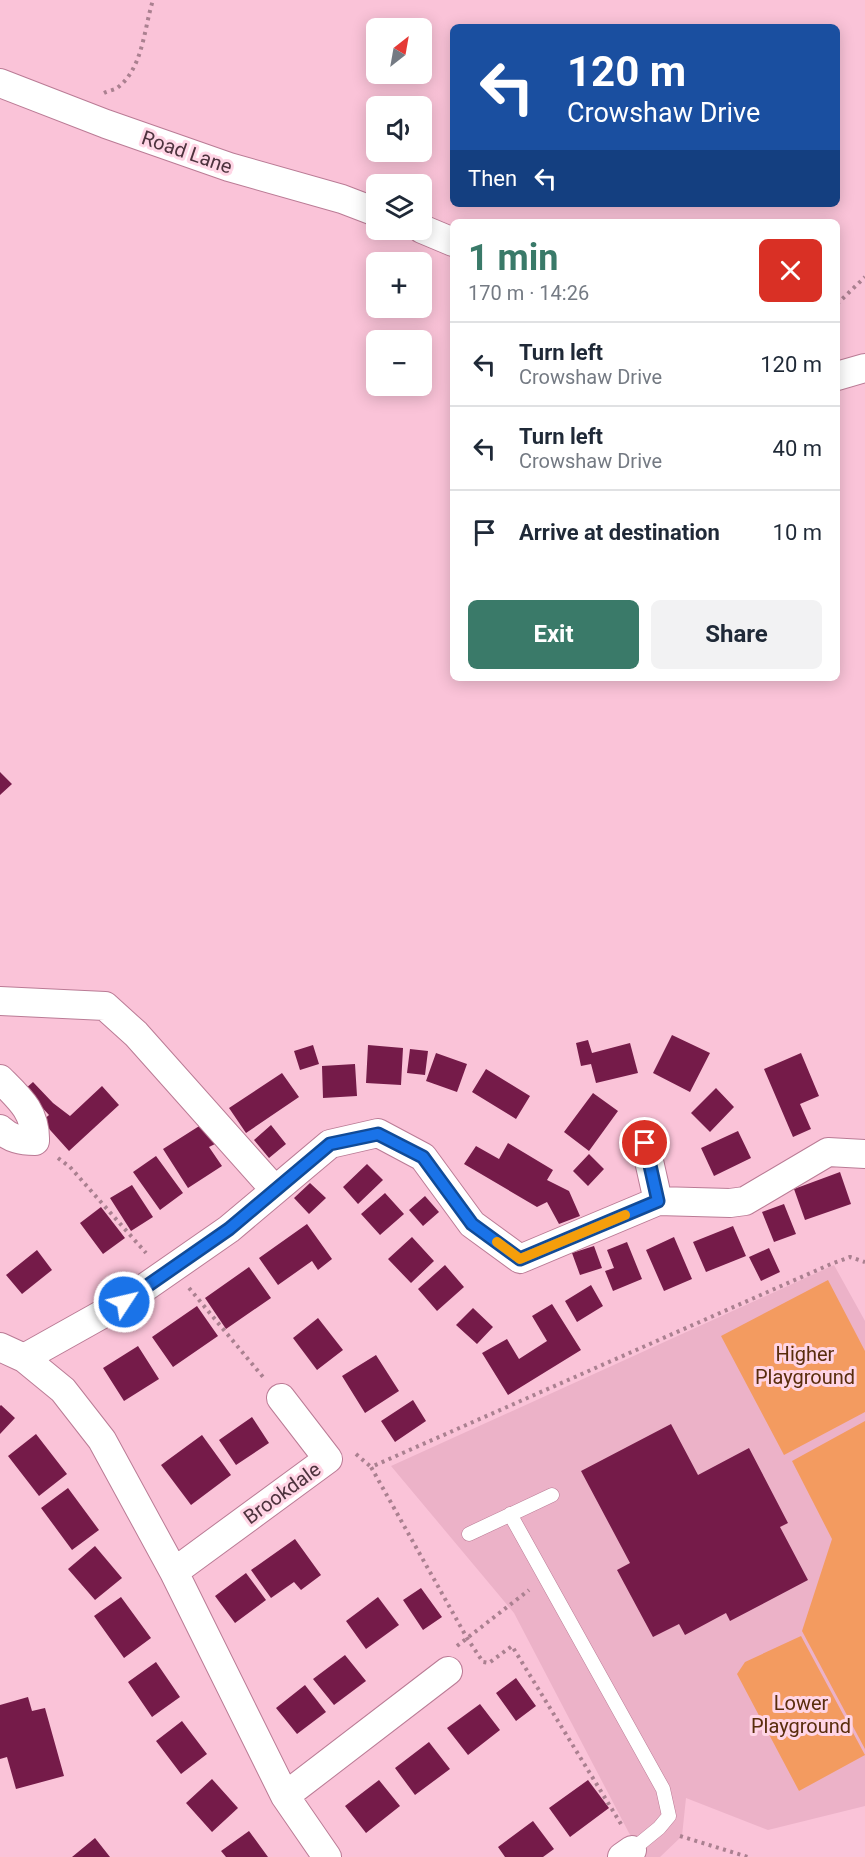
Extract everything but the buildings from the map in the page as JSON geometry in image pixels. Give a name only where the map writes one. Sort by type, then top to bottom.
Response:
[{"type":"street","name":"Road Lane","points":[[0,83],[106,124],[229,167],[342,199],[366,208]]},
{"type":"street","points":[[432,233],[450,241]]},
{"type":"street","points":[[840,375],[865,368]]},
{"type":"street","points":[[0,1001],[105,1006],[136,1034],[276,1190]]},
{"type":"street","points":[[0,1079],[18,1096],[30,1114],[36,1127],[35,1141],[22,1141],[8,1136],[0,1129]]},
{"type":"street","points":[[327,1857],[285,1796],[174,1572],[102,1440],[63,1390],[12,1352],[124,1302],[229,1229],[330,1144],[378,1134],[423,1157],[472,1224],[520,1259],[658,1201],[730,1203],[745,1201],[828,1152],[865,1154]]},
{"type":"street","points":[[645,1143],[658,1201]]},
{"type":"street","name":"Brookdale","points":[[174,1572],[328,1459],[281,1398]]},
{"type":"street","points":[[285,1796],[448,1671]]},
{"type":"lane","points":[[469,1534],[552,1494]]},
{"type":"lane","points":[[510,1514],[663,1789],[669,1816],[659,1828],[627,1853]]},
{"type":"path","points":[[98,94],[117,88],[129,77],[138,57],[153,0]]},
{"type":"path","points":[[840,301],[865,277]]},
{"type":"path","points":[[70,1167],[168,1271],[281,1398]]},
{"type":"path","points":[[448,1671],[452,1649],[546,1578]]},
{"type":"path","points":[[675,1835],[748,1857]]},
{"type":"shaded area","points":[[834,1265],[865,1321],[865,1806],[768,1830],[686,1798],[682,1836],[660,1857],[645,1857],[629,1833],[514,1613],[391,1466]]},
{"type":"green space","name":"Higher Playground","points":[[828,1280],[865,1351],[865,1412],[784,1455],[721,1336]]},
{"type":"green space","points":[[865,1421],[865,1749],[802,1631],[832,1539],[792,1461]]},
{"type":"green space","name":"Lower Playground","points":[[801,1636],[865,1755],[799,1791],[737,1674],[745,1662]]},
{"type":"slow traffic","points":[[497,1242],[520,1259],[625,1215]]},
{"type":"route","points":[[124,1302],[229,1229],[330,1144],[378,1134],[423,1157],[472,1224],[520,1259],[658,1201],[645,1143]]}]
